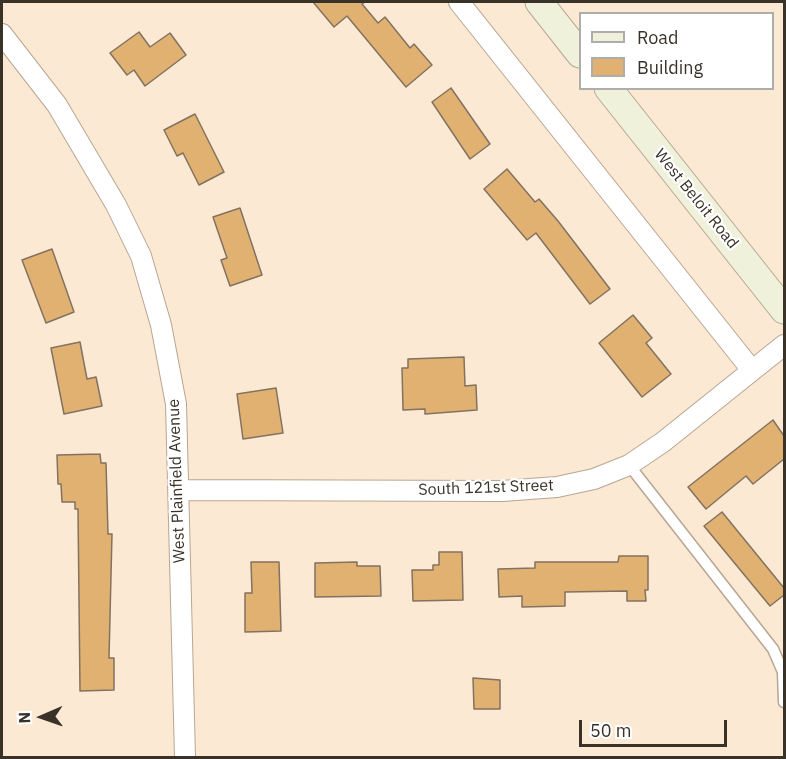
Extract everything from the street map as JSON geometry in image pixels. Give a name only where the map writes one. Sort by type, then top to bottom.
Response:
[{"type":"main road","points":[[539,2],[579,53]]},
{"type":"main road","name":"West Beloit Road","points":[[610,90],[784,310]]},
{"type":"street","points":[[459,2],[751,369]]},
{"type":"street","name":"West Plainfield Avenue","points":[[2,34],[57,105],[116,205],[141,256],[161,325],[176,404],[180,490],[184,758]]},
{"type":"street","name":"South 121st Street","points":[[180,490],[513,490],[557,487],[594,478],[629,465],[663,442],[751,369],[784,345]]},
{"type":"lane","points":[[629,465],[773,649],[783,672],[784,702]]},
{"type":"building","points":[[313,2],[365,2],[362,4],[378,23],[385,17],[410,48],[414,44],[432,65],[406,87],[347,16],[334,27]]},
{"type":"building","points":[[139,32],[150,47],[170,33],[186,55],[145,86],[134,70],[127,75],[110,53]]},
{"type":"building","points":[[451,88],[490,144],[470,159],[432,102]]},
{"type":"building","points":[[195,114],[224,172],[199,185],[183,153],[177,156],[164,130]]},
{"type":"building","points":[[507,169],[535,202],[539,199],[558,221],[610,289],[590,304],[536,233],[527,240],[484,189]]},
{"type":"building","points":[[240,208],[262,275],[230,286],[221,260],[227,258],[213,217]]},
{"type":"building","points":[[52,249],[74,312],[46,323],[22,260]]},
{"type":"building","points":[[633,315],[652,338],[646,343],[671,374],[642,397],[599,343]]},
{"type":"building","points":[[80,342],[87,379],[96,377],[102,406],[64,414],[51,348]]},
{"type":"building","points":[[464,357],[465,386],[476,385],[477,410],[425,414],[425,409],[403,410],[402,368],[408,368],[408,359]]},
{"type":"building","points":[[276,388],[283,433],[243,439],[237,394]]},
{"type":"building","points":[[773,420],[784,436],[784,459],[753,484],[746,476],[706,509],[688,487]]},
{"type":"building","points":[[100,454],[101,463],[106,463],[108,534],[112,534],[109,658],[114,658],[114,690],[80,691],[78,509],[75,509],[75,502],[62,502],[61,484],[58,484],[57,455]]},
{"type":"building","points":[[722,512],[784,588],[784,595],[770,606],[704,526]]},
{"type":"building","points":[[439,552],[462,552],[463,600],[413,601],[412,570],[433,570],[433,565],[439,565]]},
{"type":"building","points":[[619,556],[648,556],[646,601],[627,601],[627,591],[565,592],[565,606],[522,607],[522,596],[499,597],[498,569],[535,568],[535,562],[618,562]]},
{"type":"building","points":[[251,562],[279,562],[281,631],[245,632],[245,593],[252,593]]},
{"type":"building","points":[[357,562],[357,566],[380,566],[381,596],[315,597],[315,563]]},
{"type":"building","points":[[473,678],[500,680],[500,709],[474,709]]}]
